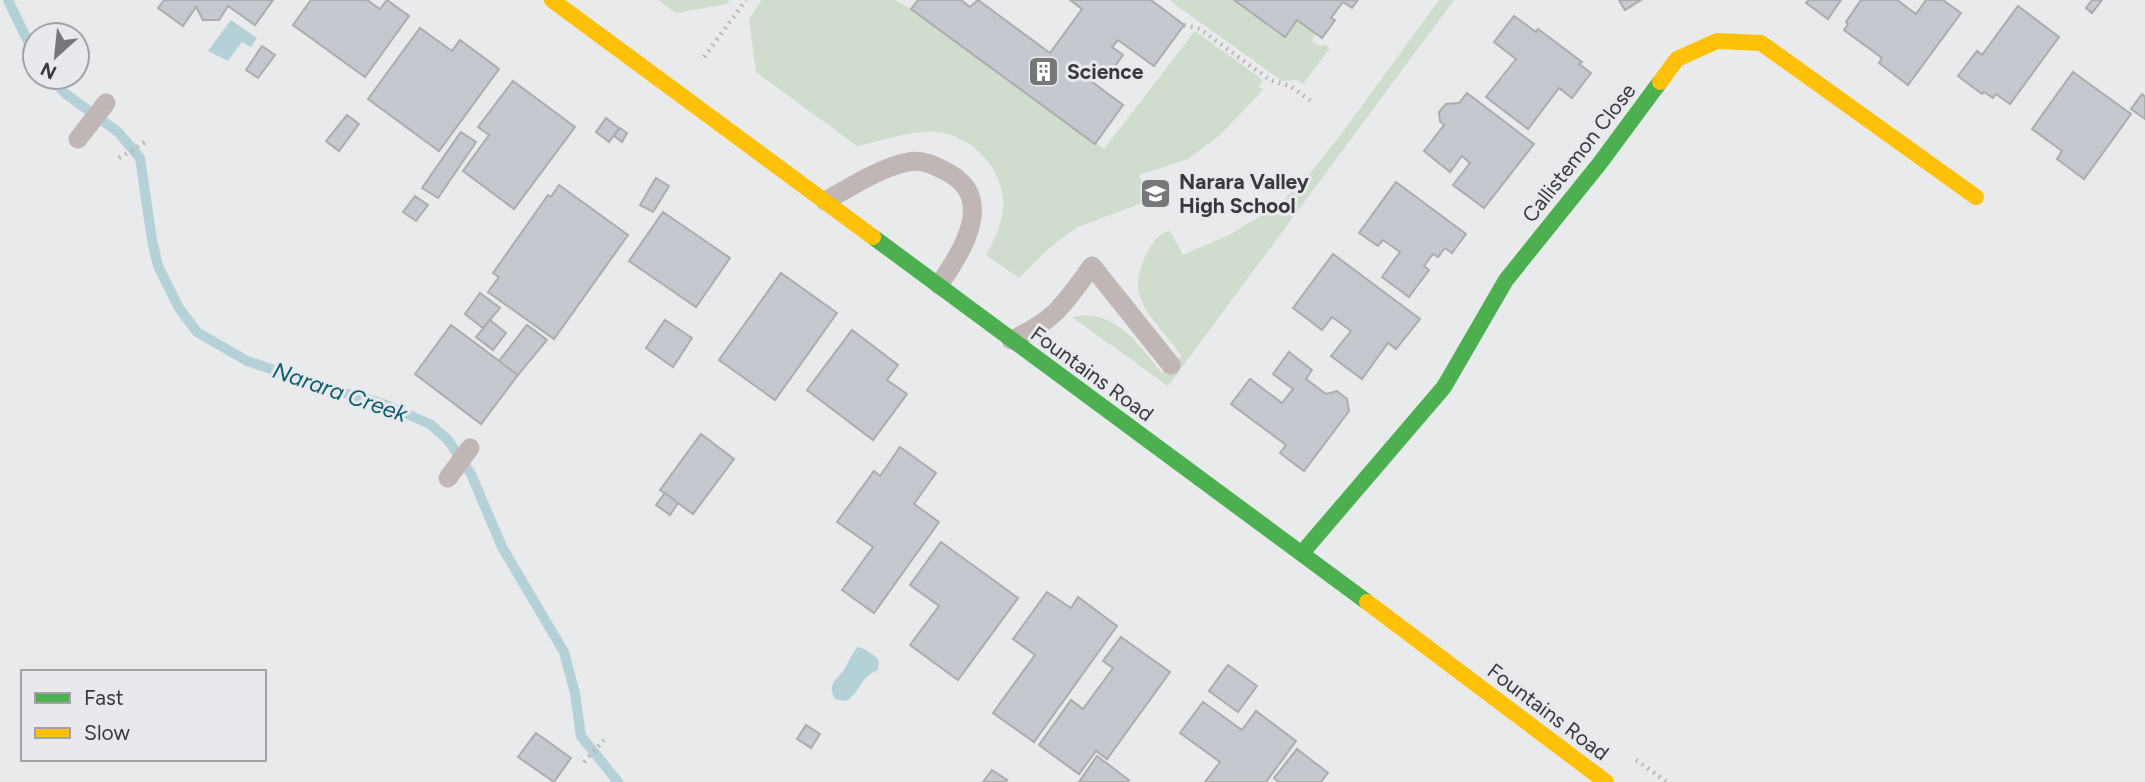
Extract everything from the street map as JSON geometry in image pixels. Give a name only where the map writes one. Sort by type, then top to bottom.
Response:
[{"type":"street","name":"Fountains Road","points":[[552,0],[1302,553],[1606,782]]},
{"type":"street","name":"Callistemon Close","points":[[1302,553],[1444,387],[1506,281],[1600,163],[1677,59],[1717,41],[1761,43],[1976,197]]},
{"type":"lane","points":[[78,139],[106,103]]},
{"type":"lane","points":[[825,201],[887,169],[911,162],[933,164],[954,176],[968,192],[972,208],[971,228],[963,248],[939,285]]},
{"type":"lane","points":[[1011,340],[1038,327],[1061,309],[1092,266],[1171,365]]},
{"type":"lane","points":[[448,478],[470,448]]},
{"type":"path","points":[[704,57],[746,0]]},
{"type":"path","points":[[1184,25],[1200,29],[1270,80],[1290,86],[1314,103]]},
{"type":"path","points":[[119,158],[147,141]]},
{"type":"path","points":[[584,762],[604,740]]},
{"type":"green space","points":[[658,0],[730,0],[727,4],[676,13]]},
{"type":"green space","points":[[762,0],[895,0],[1104,149],[1195,31],[1263,80],[1259,86],[1263,90],[1220,135],[1188,159],[1139,175],[1150,200],[1078,227],[1049,248],[1019,278],[986,255],[999,227],[1003,196],[993,169],[985,158],[963,140],[936,132],[906,134],[857,146],[756,72],[749,19]]},
{"type":"green space","points":[[1169,0],[1234,0],[1285,37],[1297,20],[1316,34],[1312,41],[1330,48],[1303,84],[1297,80],[1282,81]]},
{"type":"green space","points":[[1439,0],[1454,0],[1168,386],[1072,317],[1087,315],[1112,323],[1134,340],[1161,372],[1182,357],[1140,297],[1140,270],[1154,242],[1170,231],[1183,255],[1229,235],[1277,206],[1308,176],[1342,133]]},
{"type":"water","points":[[231,20],[257,38],[251,47],[242,42],[228,61],[208,51]]},
{"type":"water","points":[[857,647],[866,650],[879,661],[878,670],[866,677],[855,694],[846,701],[835,699],[832,685]]},
{"type":"building","points":[[164,0],[273,0],[255,25],[228,6],[219,20],[203,20],[196,7],[183,26],[158,8]]},
{"type":"building","points":[[311,0],[367,0],[380,9],[387,0],[409,16],[365,77],[293,25]]},
{"type":"building","name":"Science","points":[[918,0],[961,0],[970,7],[978,0],[1050,53],[1082,9],[1070,0],[1151,0],[1184,25],[1154,66],[1118,40],[1112,47],[1123,55],[1107,77],[1095,68],[1087,78],[1123,105],[1095,144],[911,9]]},
{"type":"building","points":[[1234,0],[1358,0],[1352,8],[1343,2],[1331,18],[1335,20],[1322,38],[1297,20],[1285,37]]},
{"type":"building","points":[[1619,0],[1641,0],[1625,10]]},
{"type":"building","points":[[1809,0],[1841,0],[1828,19],[1806,3]]},
{"type":"building","points":[[1861,0],[1897,0],[1916,14],[1926,0],[1943,0],[1961,13],[1908,85],[1879,63],[1882,58],[1844,30],[1848,24],[1846,22]]},
{"type":"building","points":[[2092,0],[2102,0],[2092,13],[2086,8]]},
{"type":"building","points":[[2018,6],[2059,37],[2010,104],[1996,94],[1993,98],[1984,92],[1982,94],[1958,76],[1977,51],[1982,55]]},
{"type":"building","points":[[1514,16],[1536,32],[1538,29],[1582,62],[1579,64],[1591,73],[1572,98],[1559,88],[1528,129],[1486,97],[1516,59],[1494,42]]},
{"type":"building","points":[[420,28],[452,51],[460,40],[499,69],[439,151],[368,99]]},
{"type":"building","points":[[262,46],[275,55],[258,78],[246,70]]},
{"type":"building","points":[[2073,72],[2131,114],[2084,179],[2057,159],[2062,151],[2032,129]]},
{"type":"building","points":[[513,81],[575,127],[514,209],[463,171],[489,135],[478,127]]},
{"type":"building","points":[[1467,93],[1534,144],[1484,208],[1453,185],[1470,163],[1462,156],[1450,172],[1424,151],[1444,125],[1440,121],[1439,112],[1446,104],[1459,103]]},
{"type":"building","points":[[2142,94],[2145,97],[2145,119],[2131,109]]},
{"type":"building","points":[[347,115],[359,124],[339,151],[326,141]]},
{"type":"building","points":[[606,118],[619,128],[609,142],[596,132]]},
{"type":"building","points":[[620,128],[627,133],[622,142],[614,136]]},
{"type":"building","points":[[461,132],[476,142],[438,198],[422,188]]},
{"type":"building","points":[[656,178],[669,186],[653,212],[640,205]]},
{"type":"building","points":[[1396,182],[1466,234],[1452,253],[1445,248],[1438,257],[1433,254],[1424,266],[1429,270],[1409,297],[1382,277],[1400,252],[1383,240],[1378,246],[1359,233]]},
{"type":"building","points":[[559,185],[628,235],[554,339],[488,292],[499,277],[493,273],[548,195],[551,197]]},
{"type":"building","points":[[415,196],[428,205],[416,221],[403,212]]},
{"type":"building","points":[[663,212],[730,258],[696,307],[629,261]]},
{"type":"building","points":[[1333,254],[1420,319],[1396,349],[1388,343],[1362,379],[1331,356],[1351,331],[1332,317],[1322,330],[1293,308]]},
{"type":"building","points":[[781,273],[837,313],[775,400],[719,360]]},
{"type":"building","points":[[480,293],[500,308],[483,328],[465,314]]},
{"type":"building","points":[[490,320],[506,333],[493,350],[476,337]]},
{"type":"building","points":[[665,320],[692,338],[673,367],[646,348]]},
{"type":"building","points":[[451,325],[518,375],[481,424],[415,374]]},
{"type":"building","points":[[527,325],[547,340],[518,375],[499,361]]},
{"type":"building","points":[[852,330],[898,365],[887,380],[907,394],[873,440],[807,390]]},
{"type":"building","points":[[1289,352],[1312,370],[1306,379],[1326,394],[1337,391],[1347,399],[1349,411],[1304,471],[1280,453],[1286,445],[1231,404],[1250,379],[1282,403],[1293,389],[1273,374]]},
{"type":"building","points":[[701,434],[734,459],[693,514],[660,490]]},
{"type":"building","points":[[900,447],[936,473],[914,504],[939,522],[874,613],[842,590],[873,547],[837,522],[874,471],[880,476]]},
{"type":"building","points":[[665,493],[678,503],[670,515],[656,505]]},
{"type":"building","points":[[941,542],[1018,598],[958,680],[910,645],[939,606],[910,585]]},
{"type":"building","points":[[1047,592],[1071,608],[1078,597],[1117,626],[1034,742],[993,713],[1035,655],[1013,639]]},
{"type":"building","points":[[1121,637],[1170,672],[1107,759],[1096,751],[1079,774],[1039,745],[1071,700],[1083,709],[1113,668],[1103,661]]},
{"type":"building","points":[[1228,665],[1257,686],[1238,712],[1209,691]]},
{"type":"building","points":[[1203,702],[1242,730],[1256,711],[1296,741],[1266,782],[1205,782],[1220,762],[1180,733]]},
{"type":"building","points":[[806,725],[820,734],[811,748],[797,739]]},
{"type":"building","points":[[536,733],[571,758],[554,782],[518,757]]},
{"type":"building","points":[[1297,749],[1328,773],[1321,782],[1279,782],[1274,778]]},
{"type":"building","points":[[1097,756],[1129,780],[1079,782]]},
{"type":"building","points":[[992,770],[1007,780],[983,782]]},
{"type":"waterway","name":"Narara Creek","points":[[8,0],[21,27]]},
{"type":"waterway","name":"Narara Creek","points":[[63,91],[118,132],[140,158],[158,266],[179,308],[197,332],[247,361],[381,403],[430,424],[448,440],[471,474],[502,547],[564,652],[575,693],[581,736],[618,782]]},
{"type":"traffic: fast","points":[[1302,553],[1444,387],[1506,280],[1600,163],[1660,82]]},
{"type":"traffic: fast","points":[[873,237],[1367,602]]},
{"type":"traffic: slow","points":[[552,0],[873,237]]},
{"type":"traffic: slow","points":[[1660,82],[1677,59],[1717,41],[1761,43],[1976,197]]},
{"type":"traffic: slow","points":[[1367,602],[1606,782]]},
{"type":"place","name":"Science","points":[[1044,72]]},
{"type":"place","name":"Narara Valley High School","points":[[1156,194]]}]
